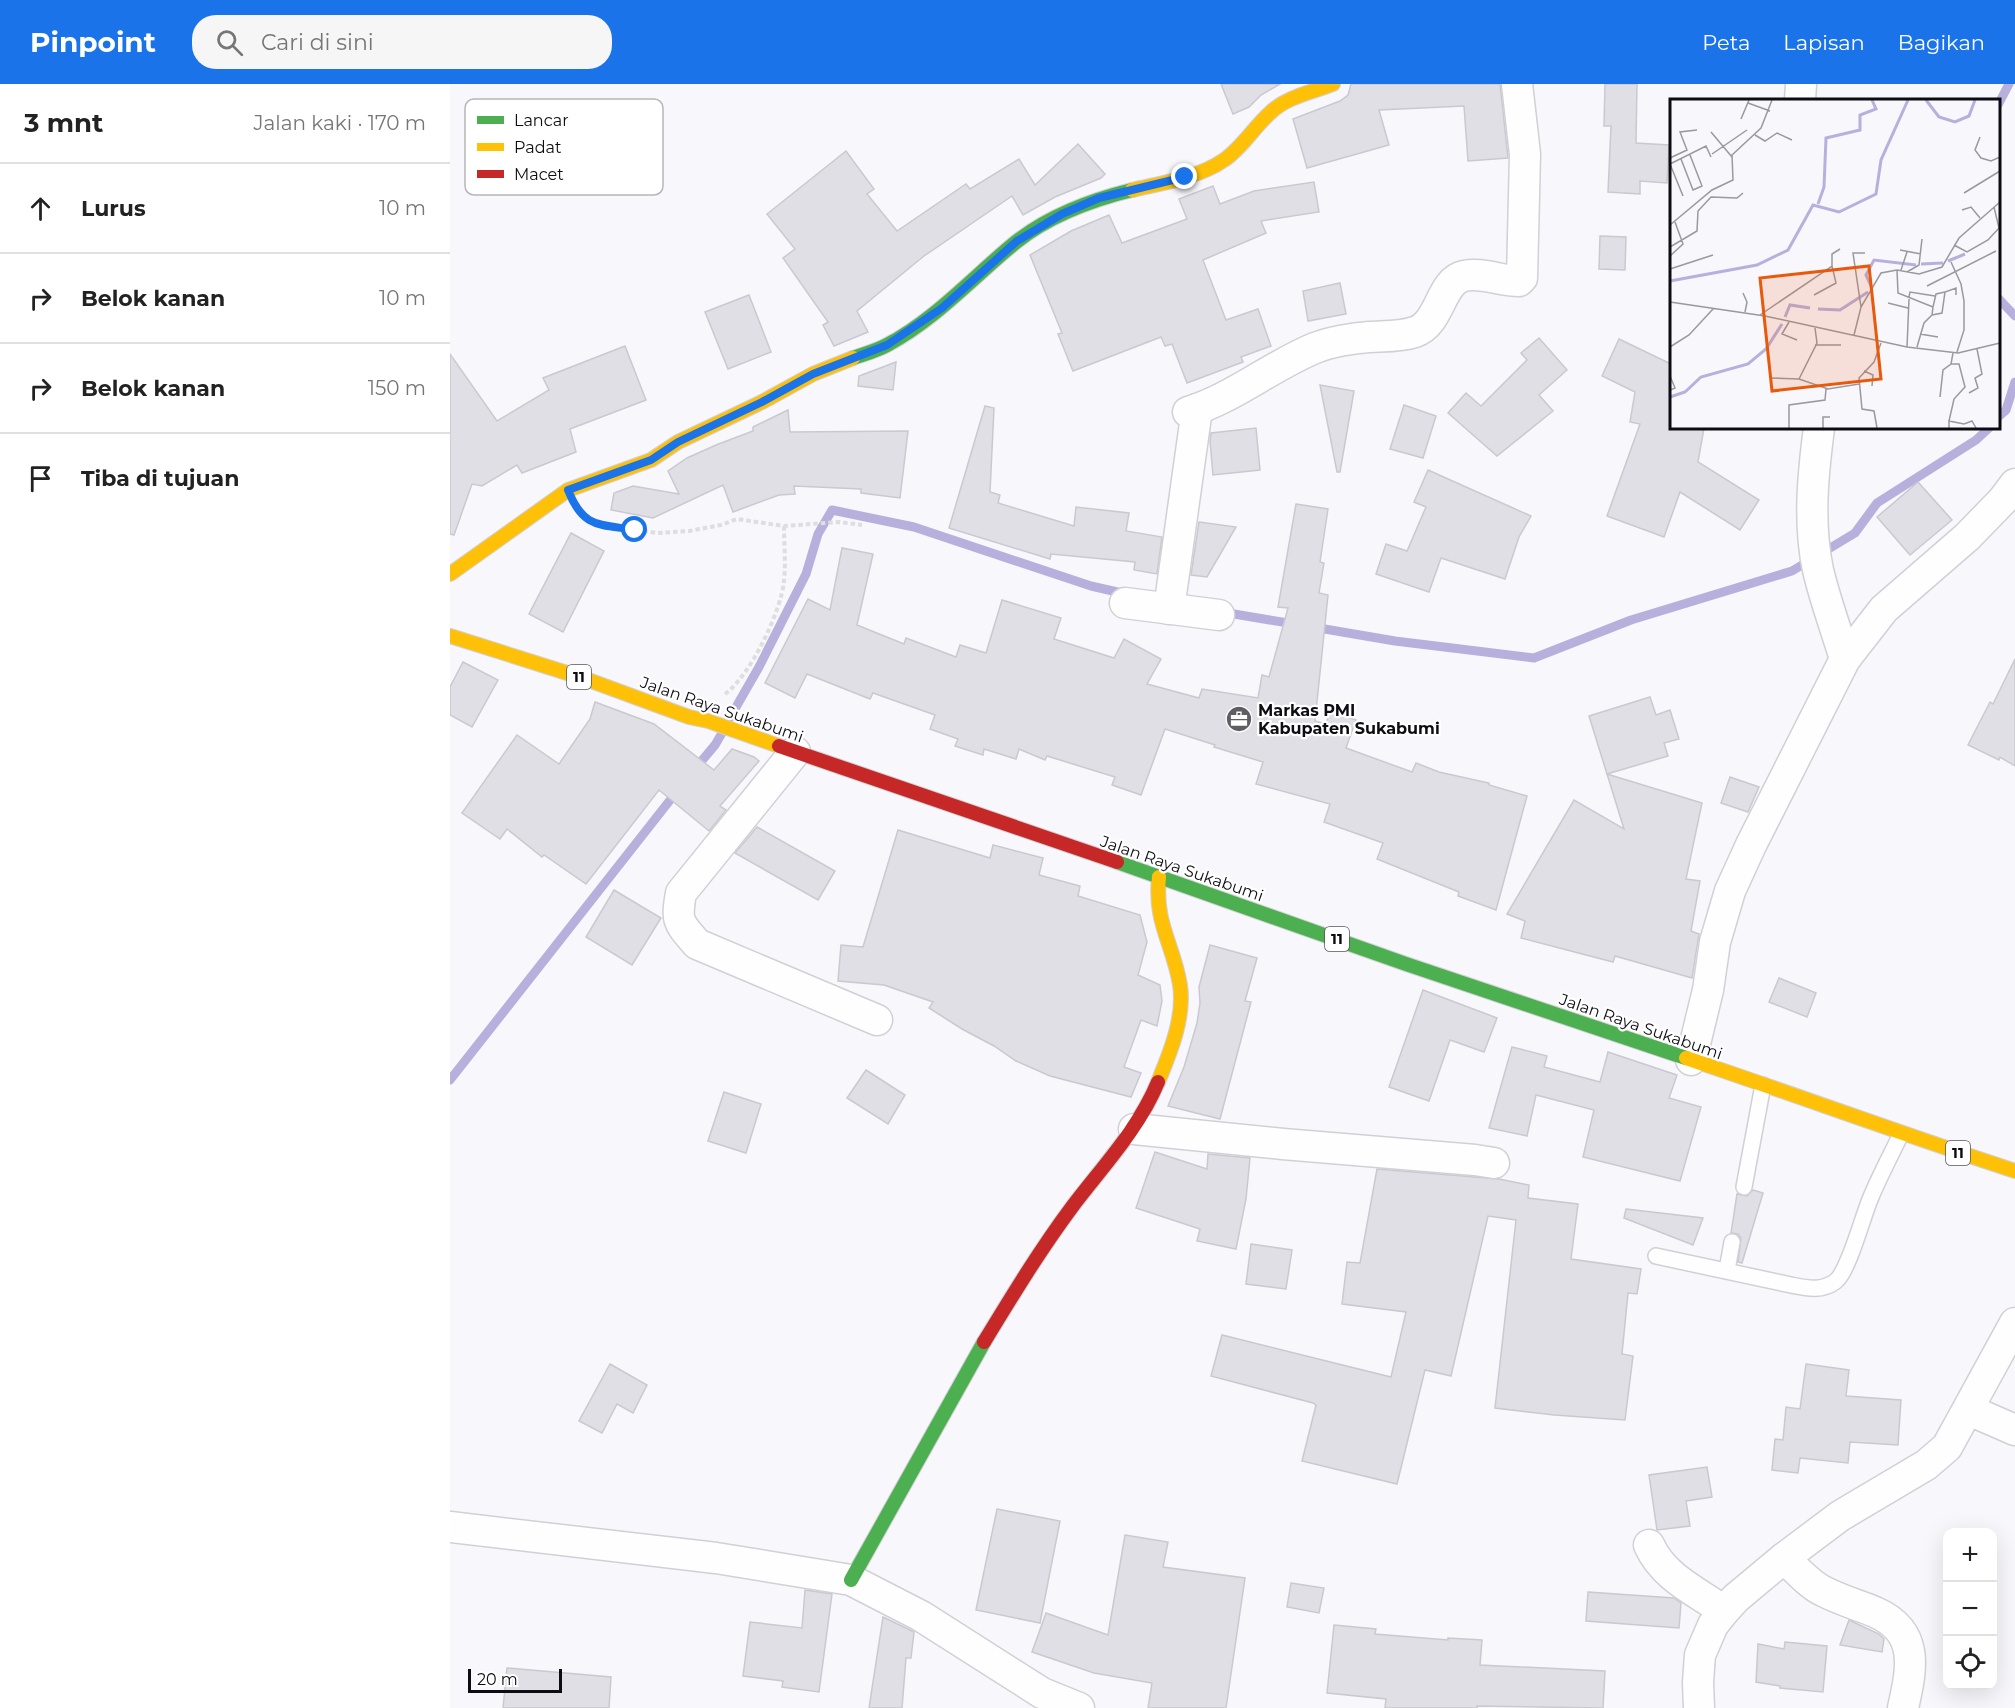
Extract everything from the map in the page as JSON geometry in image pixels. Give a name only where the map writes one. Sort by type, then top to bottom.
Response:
[{"type":"main road","points":[[450,574],[568,490],[651,460],[678,442],[762,402],[813,374],[887,345],[942,308],[1017,241],[1042,225],[1099,198],[1185,177],[1214,166],[1227,158],[1271,111],[1285,102],[1333,84]]},
{"type":"main road","name":"Jalan Raya Sukabumi","points":[[450,636],[583,678],[689,717],[1276,917],[1406,964],[1763,1084],[1901,1134]]},
{"type":"main road","points":[[851,1580],[977,1352],[1020,1284],[1098,1172],[1134,1129],[1155,1090],[1179,1020],[1183,999],[1182,988],[1165,940],[1157,903],[1156,889],[1159,877]]},
{"type":"main road","name":"11","points":[[1901,1134],[2015,1171]]},
{"type":"street","points":[[1169,609],[1193,411],[1213,403],[1317,347],[1367,337],[1413,333],[1424,328],[1454,281],[1461,276],[1471,275],[1509,281],[1519,281],[1522,278],[1525,154],[1517,84]]},
{"type":"street","points":[[1800,99],[1801,84]]},
{"type":"street","points":[[1819,429],[1813,489],[1813,537],[1818,569],[1845,658]]},
{"type":"street","points":[[1691,1060],[1708,990],[1715,942],[1730,891],[1845,658],[1884,609],[1967,537],[2003,500],[2015,484]]},
{"type":"street","points":[[1125,603],[1219,615]]},
{"type":"street","points":[[784,748],[681,893],[677,915],[683,928],[698,944],[877,1020]]},
{"type":"street","points":[[1134,1129],[1494,1163]]},
{"type":"street","points":[[1699,1708],[1700,1655],[1713,1625],[1724,1611],[1784,1558],[1854,1506],[1938,1456],[1947,1447],[1969,1410],[2015,1323]]},
{"type":"street","points":[[1969,1410],[2015,1430]]},
{"type":"street","points":[[450,1527],[716,1558],[851,1580],[921,1616],[1042,1693],[1079,1708]]},
{"type":"street","points":[[1649,1545],[1655,1558],[1678,1582],[1724,1611]]},
{"type":"street","points":[[1784,1558],[1820,1590],[1877,1613],[1904,1634],[1909,1646],[1910,1665],[1903,1708]]},
{"type":"lane","points":[[1744,1187],[1763,1084]]},
{"type":"lane","points":[[1656,1256],[1814,1289],[1836,1281],[1845,1266],[1872,1196],[1901,1134]]},
{"type":"lane","points":[[1726,1270],[1732,1242]]},
{"type":"path","points":[[568,490],[575,507],[582,516],[598,524],[657,532],[690,531],[721,525],[737,519],[784,525],[839,522],[862,525]]},
{"type":"path","points":[[689,717],[730,690],[770,630],[784,583],[784,525]]},
{"type":"building","points":[[1221,84],[1280,84],[1261,95],[1249,107],[1233,114]]},
{"type":"building","points":[[1351,84],[1500,84],[1508,158],[1468,161],[1464,106],[1379,110],[1389,145],[1307,168],[1293,119],[1340,101],[1348,95]]},
{"type":"building","points":[[1605,84],[1637,84],[1636,143],[1669,145],[1667,183],[1640,181],[1640,194],[1608,192],[1611,126],[1604,126]]},
{"type":"building","points":[[1078,144],[1105,174],[1101,178],[1055,197],[1023,215],[1012,196],[924,256],[857,311],[868,332],[834,346],[823,325],[828,322],[783,258],[795,249],[767,214],[846,151],[874,189],[867,194],[897,231],[966,184],[970,189],[1019,159],[1035,185]]},
{"type":"building","points":[[1314,182],[1319,212],[1261,221],[1266,233],[1203,260],[1226,320],[1258,309],[1271,346],[1241,357],[1243,362],[1187,383],[1172,344],[1165,346],[1161,337],[1073,371],[1058,334],[1062,333],[1030,255],[1071,231],[1109,215],[1122,243],[1187,219],[1179,199],[1213,186],[1220,204],[1254,191]]},
{"type":"building","points":[[1600,236],[1626,237],[1625,270],[1599,269]]},
{"type":"building","points":[[1340,283],[1346,314],[1308,321],[1303,291]]},
{"type":"building","points":[[749,295],[771,352],[728,369],[705,312]]},
{"type":"building","points":[[1539,338],[1567,370],[1539,395],[1553,411],[1497,456],[1448,413],[1466,393],[1481,406],[1527,360],[1521,353]]},
{"type":"building","points":[[1619,339],[1670,364],[1670,429],[1704,429],[1698,462],[1759,500],[1740,530],[1680,492],[1664,537],[1607,516],[1640,424],[1630,422],[1635,392],[1602,376]]},
{"type":"building","points":[[625,346],[646,400],[570,429],[576,452],[522,473],[517,465],[482,486],[472,484],[454,535],[450,534],[450,354],[497,421],[549,390],[543,378]]},
{"type":"building","points":[[896,362],[893,390],[858,386],[859,376]]},
{"type":"building","points":[[1320,385],[1354,391],[1340,472],[1337,472]]},
{"type":"building","points":[[1404,405],[1436,416],[1423,458],[1390,449]]},
{"type":"building","points":[[985,406],[994,408],[990,492],[1000,495],[998,503],[1074,526],[1076,507],[1129,513],[1126,531],[1162,537],[1157,574],[1134,570],[1135,562],[1051,554],[1050,559],[949,528]]},
{"type":"building","points":[[788,410],[790,432],[908,431],[900,498],[861,493],[861,489],[794,486],[795,494],[779,495],[733,512],[723,485],[653,518],[611,510],[614,493],[633,486],[679,494],[668,471],[687,458],[753,431],[753,427]]},
{"type":"building","points":[[1256,428],[1260,470],[1213,475],[1211,433]]},
{"type":"building","points":[[1428,470],[1531,516],[1519,537],[1505,579],[1441,558],[1429,592],[1376,574],[1386,544],[1407,551],[1426,507],[1414,502]]},
{"type":"building","points":[[1918,482],[1952,520],[1910,555],[1877,517]]},
{"type":"building","points":[[1296,504],[1328,509],[1320,562],[1324,563],[1319,593],[1328,595],[1315,721],[1326,724],[1330,711],[1356,720],[1346,748],[1412,772],[1416,763],[1439,772],[1489,783],[1489,785],[1527,796],[1496,910],[1458,896],[1459,892],[1377,859],[1383,843],[1324,822],[1330,804],[1256,784],[1263,762],[1165,729],[1141,795],[1112,785],[1115,777],[1047,756],[1045,760],[1019,749],[1016,759],[984,749],[983,755],[955,746],[958,739],[930,729],[935,715],[873,693],[870,699],[807,674],[795,698],[765,683],[808,599],[830,610],[842,548],[873,554],[857,625],[904,644],[906,638],[956,657],[960,645],[986,653],[1002,600],[1061,618],[1054,639],[1114,658],[1124,639],[1161,659],[1147,684],[1199,698],[1202,689],[1258,698],[1262,675],[1269,677],[1288,608],[1278,607]]},
{"type":"building","points":[[1199,522],[1236,527],[1207,577],[1191,575]]},
{"type":"building","points":[[571,533],[604,551],[563,632],[529,614]]},
{"type":"building","points":[[2015,659],[2015,766],[2000,757],[1999,760],[1968,745],[1990,702],[1993,704]]},
{"type":"building","points":[[463,662],[498,680],[472,727],[450,715],[450,687]]},
{"type":"building","points":[[1650,697],[1656,715],[1670,710],[1679,739],[1664,743],[1668,756],[1607,774],[1589,716]]},
{"type":"building","points":[[595,702],[654,724],[714,770],[732,749],[759,761],[720,806],[726,810],[709,831],[659,790],[586,884],[544,855],[542,857],[507,829],[500,839],[462,813],[517,735],[559,764],[590,719]]},
{"type":"building","points":[[1607,774],[1702,803],[1686,879],[1700,881],[1691,931],[1699,934],[1692,978],[1615,956],[1613,962],[1521,938],[1525,921],[1507,914],[1574,800],[1624,829]]},
{"type":"building","points":[[1730,777],[1759,787],[1748,812],[1721,803]]},
{"type":"building","points":[[757,827],[835,871],[818,900],[735,853]]},
{"type":"building","points":[[898,830],[990,858],[993,845],[1043,858],[1039,875],[1080,886],[1078,896],[1140,915],[1147,942],[1138,975],[1160,985],[1162,1001],[1157,1026],[1141,1020],[1124,1067],[1141,1073],[1131,1097],[1050,1076],[1016,1061],[929,1008],[933,1002],[884,985],[838,981],[841,945],[863,947]]},
{"type":"building","points":[[614,890],[661,918],[632,965],[586,937]]},
{"type":"building","points":[[1210,945],[1257,958],[1245,1001],[1251,1002],[1220,1119],[1168,1106],[1184,1067],[1197,1023],[1200,1003],[1199,987]]},
{"type":"building","points":[[1779,978],[1816,993],[1807,1017],[1769,1002]]},
{"type":"building","points":[[1423,990],[1497,1018],[1484,1052],[1450,1040],[1429,1101],[1389,1087]]},
{"type":"building","points":[[1512,1047],[1547,1056],[1544,1067],[1600,1082],[1608,1052],[1677,1075],[1669,1098],[1701,1107],[1680,1181],[1583,1157],[1594,1110],[1536,1095],[1527,1136],[1489,1128]]},
{"type":"building","points":[[866,1070],[905,1095],[888,1124],[847,1098]]},
{"type":"building","points":[[724,1092],[761,1104],[746,1153],[708,1141]]},
{"type":"building","points":[[1155,1152],[1207,1169],[1208,1154],[1250,1158],[1246,1199],[1236,1249],[1197,1241],[1200,1229],[1136,1208]]},
{"type":"building","points":[[1377,1169],[1499,1179],[1529,1185],[1528,1198],[1578,1204],[1571,1259],[1641,1269],[1637,1294],[1628,1293],[1622,1354],[1633,1356],[1625,1420],[1495,1408],[1516,1220],[1488,1216],[1451,1376],[1425,1370],[1397,1484],[1302,1461],[1316,1405],[1313,1403],[1211,1376],[1222,1335],[1391,1377],[1406,1312],[1342,1304],[1347,1262],[1360,1263]]},
{"type":"building","points":[[1753,1190],[1763,1193],[1742,1263],[1738,1262],[1741,1238],[1738,1234],[1731,1233],[1737,1194],[1747,1196]]},
{"type":"building","points":[[1626,1209],[1703,1218],[1693,1245],[1624,1218]]},
{"type":"building","points":[[1251,1244],[1292,1250],[1286,1289],[1246,1284]]},
{"type":"building","points":[[610,1364],[647,1385],[633,1413],[617,1404],[602,1433],[579,1421]]},
{"type":"building","points":[[1806,1364],[1849,1370],[1846,1396],[1901,1400],[1898,1445],[1850,1442],[1848,1463],[1800,1458],[1798,1473],[1772,1470],[1775,1439],[1783,1440],[1786,1407],[1800,1409]]},
{"type":"building","points":[[1707,1467],[1712,1497],[1686,1501],[1690,1526],[1657,1530],[1649,1475]]},
{"type":"building","points":[[997,1509],[1060,1521],[1040,1623],[976,1610]]},
{"type":"building","points":[[1125,1535],[1168,1542],[1163,1567],[1245,1578],[1226,1708],[1148,1708],[1152,1683],[1094,1673],[1032,1652],[1046,1613],[1108,1635]]},
{"type":"building","points":[[1291,1583],[1324,1588],[1319,1613],[1287,1607]]},
{"type":"building","points":[[805,1590],[832,1594],[819,1692],[782,1687],[783,1681],[743,1676],[750,1622],[802,1628]]},
{"type":"building","points":[[1588,1592],[1674,1598],[1681,1603],[1679,1628],[1586,1621]]},
{"type":"building","points":[[883,1617],[914,1632],[911,1658],[906,1658],[902,1708],[869,1708]]},
{"type":"building","points":[[1849,1620],[1879,1634],[1884,1639],[1882,1652],[1840,1645]]},
{"type":"building","points":[[1334,1625],[1376,1629],[1375,1634],[1448,1640],[1448,1638],[1482,1640],[1480,1665],[1605,1671],[1603,1708],[1477,1706],[1477,1708],[1385,1708],[1386,1699],[1327,1693]]},
{"type":"building","points":[[1785,1642],[1827,1646],[1823,1692],[1780,1688],[1780,1686],[1756,1682],[1758,1644],[1784,1649]]},
{"type":"building","points":[[507,1668],[611,1677],[609,1708],[503,1708]]},
{"type":"waterway","points":[[2000,101],[2009,84]]},
{"type":"waterway","points":[[2000,300],[2015,316]]},
{"type":"waterway","points":[[2000,415],[2006,410],[2015,382]]},
{"type":"waterway","points":[[1313,627],[1395,641],[1534,658],[1631,620],[1792,571],[1855,533],[1877,503],[1976,440],[1988,429]]},
{"type":"waterway","points":[[728,721],[759,667],[806,574],[818,534],[832,510],[914,527],[1091,586],[1126,594]]},
{"type":"waterway","points":[[1222,612],[1294,624]]},
{"type":"waterway","points":[[694,770],[722,733]]},
{"type":"waterway","points":[[450,1080],[678,790]]},
{"type":"traffic: fast","points":[[853,358],[887,345],[922,323],[1016,242],[1042,224],[1086,204],[1132,190]]},
{"type":"traffic: fast","points":[[1117,862],[1406,964],[1686,1058]]},
{"type":"traffic: fast","points":[[851,1580],[984,1342]]},
{"type":"traffic: slow","points":[[1132,190],[1180,179],[1214,166],[1237,150],[1276,107],[1291,99],[1333,84]]},
{"type":"traffic: slow","points":[[450,574],[568,490],[651,460],[678,442],[762,402],[813,374],[853,358]]},
{"type":"traffic: slow","points":[[450,636],[583,678],[689,717],[708,721],[779,746]]},
{"type":"traffic: slow","points":[[1158,1082],[1175,1035],[1181,997],[1177,970],[1159,907],[1159,877]]},
{"type":"traffic: slow","points":[[1686,1058],[2015,1171]]},
{"type":"traffic: jam","points":[[779,746],[1117,862]]},
{"type":"traffic: jam","points":[[984,1342],[1049,1240],[1130,1132],[1158,1082]]},
{"type":"place","name":"Markas PMI Kabupaten Sukabumi","points":[[1239,719]]},
{"type":"route","points":[[635,530],[598,524],[582,516],[575,507],[568,490],[651,460],[678,442],[762,402],[813,374],[887,345],[942,308],[1017,241],[1062,214],[1099,198],[1185,177]]}]
